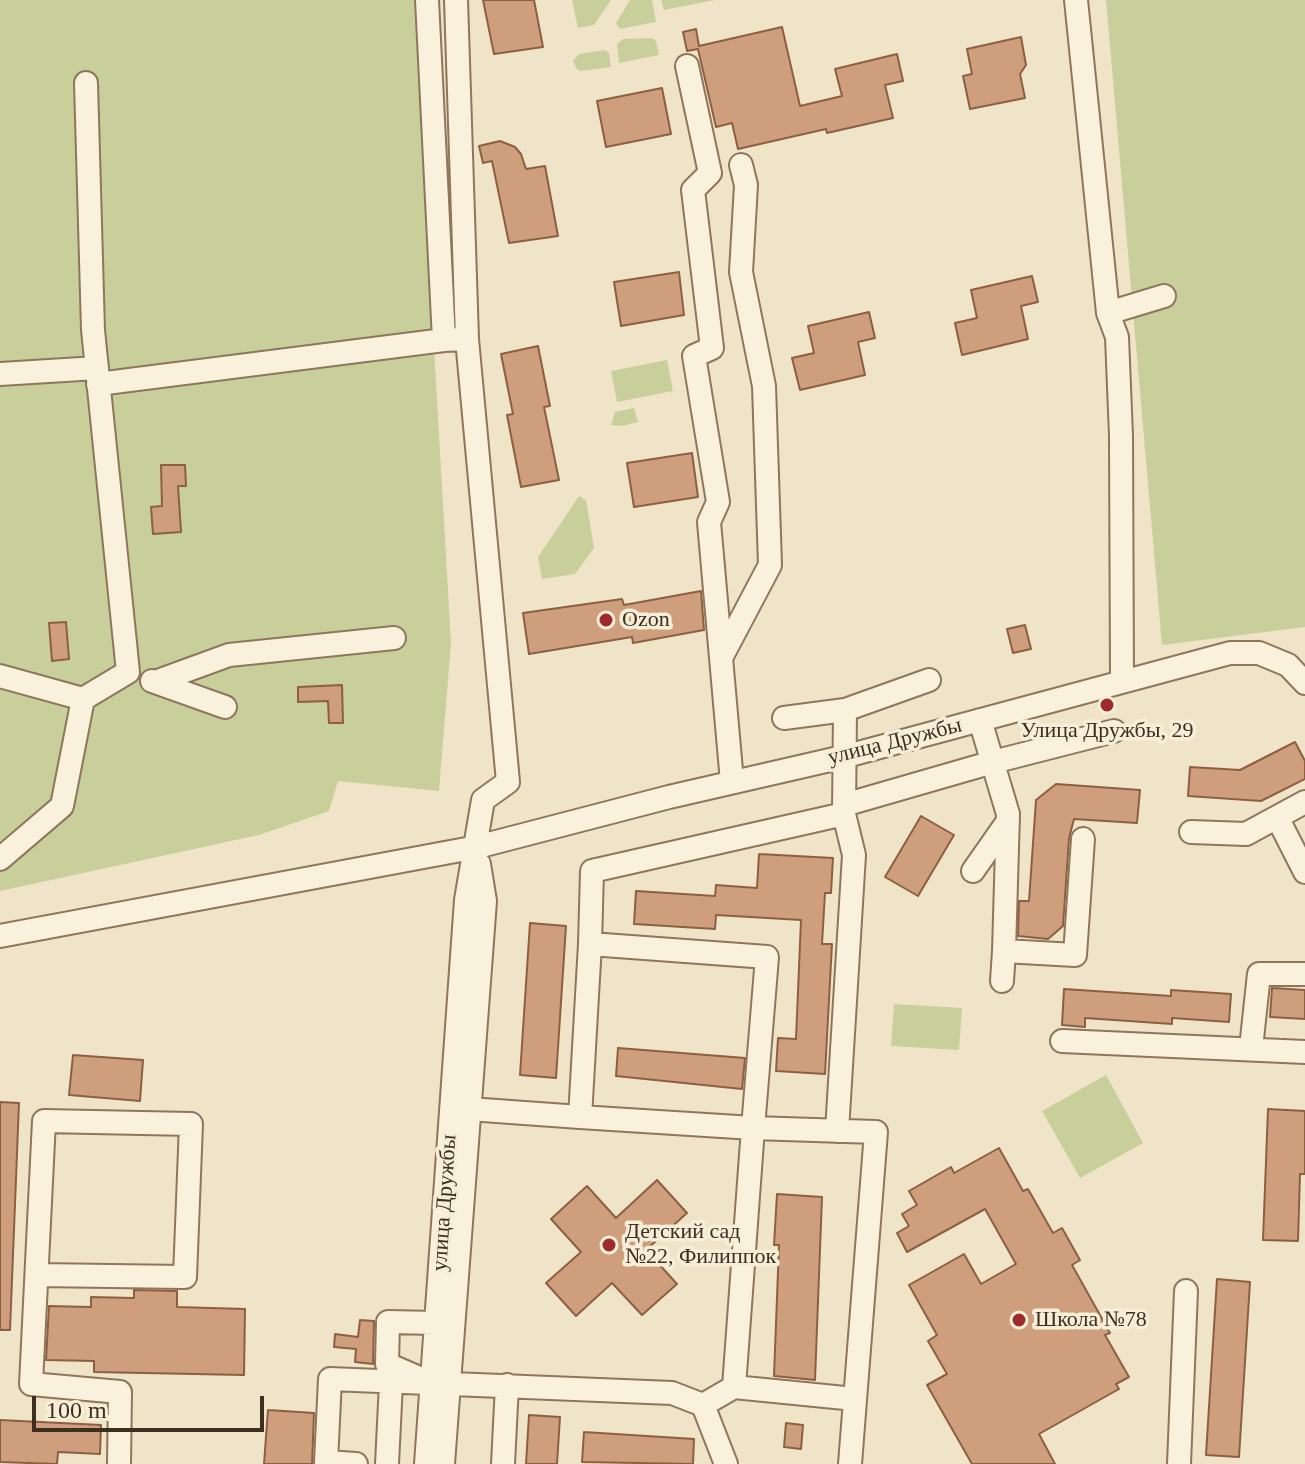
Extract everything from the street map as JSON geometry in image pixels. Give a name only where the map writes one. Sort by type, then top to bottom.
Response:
[{"type":"street","points":[[427,0],[444,340]]},
{"type":"street","points":[[456,0],[467,339],[508,782],[483,800],[477,847]]},
{"type":"street","points":[[1076,0],[1108,313],[1117,337],[1121,436],[1122,680]]},
{"type":"street","points":[[687,66],[710,173],[693,190],[712,348],[694,356],[718,502],[709,522],[732,782]]},
{"type":"street","points":[[86,83],[93,330],[128,672]]},
{"type":"street","points":[[722,657],[770,565],[764,386],[741,272],[746,185],[741,165]]},
{"type":"street","points":[[1108,313],[1164,296]]},
{"type":"street","points":[[0,374],[97,376],[467,339]]},
{"type":"street","points":[[155,682],[229,655],[394,638]]},
{"type":"street","name":"улица Дружбы","points":[[0,936],[477,847],[843,757],[1230,653],[1259,653],[1288,665],[1305,683]]},
{"type":"street","points":[[128,672],[225,707]]},
{"type":"street","points":[[0,676],[83,699],[128,672]]},
{"type":"street","points":[[784,718],[845,710],[929,680]]},
{"type":"street","points":[[0,859],[62,806],[83,699]]},
{"type":"street","points":[[837,1131],[854,855],[844,810],[845,710]]},
{"type":"street","points":[[980,720],[1008,821],[1002,981]]},
{"type":"street","points":[[580,1117],[592,871],[844,810],[993,762],[1114,731]]},
{"type":"street","points":[[1191,832],[1246,834],[1305,802]]},
{"type":"street","points":[[1277,817],[1305,872]]},
{"type":"street","points":[[973,871],[1008,821]]},
{"type":"street","points":[[1004,951],[1075,955],[1083,839]]},
{"type":"street","name":"улица Дружбы","points":[[426,1464],[440,1384],[469,1109],[485,901],[477,847]]},
{"type":"street","name":"улица Дружбы","points":[[443,1464],[436,1323],[466,900],[477,847]]},
{"type":"street","points":[[590,944],[767,957],[734,1387]]},
{"type":"street","points":[[1251,1048],[1259,974],[1305,974]]},
{"type":"street","points":[[1062,1041],[1305,1052]]},
{"type":"street","points":[[469,1109],[753,1128],[876,1132],[850,1464]]},
{"type":"street","points":[[37,1275],[185,1277],[191,1124],[44,1121],[31,1384],[120,1392],[119,1464]]},
{"type":"street","points":[[1179,1464],[1186,1291]]},
{"type":"street","points":[[436,1323],[388,1322],[387,1364],[440,1384]]},
{"type":"street","points":[[356,1464],[326,1462],[330,1379],[672,1393],[703,1405],[726,1464]]},
{"type":"street","points":[[387,1464],[391,1383]]},
{"type":"street","points":[[503,1464],[507,1385]]},
{"type":"street","points":[[703,1405],[734,1387],[855,1399]]},
{"type":"green space","points":[[0,0],[414,0],[451,643],[439,791],[338,781],[329,811],[259,835],[0,891]]},
{"type":"green space","points":[[572,0],[611,0],[594,25],[578,28]]},
{"type":"green space","points":[[630,0],[652,0],[656,22],[620,29],[616,23]]},
{"type":"green space","points":[[661,0],[715,0],[664,10]]},
{"type":"green space","points":[[1106,0],[1305,0],[1305,627],[1162,645]]},
{"type":"green space","points":[[652,38],[656,41],[659,55],[619,63],[617,44],[623,39]]},
{"type":"green space","points":[[605,50],[609,53],[611,67],[580,71],[576,68],[573,61],[579,54]]},
{"type":"green space","points":[[667,360],[673,391],[617,402],[611,371]]},
{"type":"green space","points":[[634,408],[638,422],[611,425],[615,412]]},
{"type":"green space","points":[[579,496],[586,500],[594,548],[575,574],[542,579],[538,557]]},
{"type":"green space","points":[[894,1004],[962,1008],[959,1050],[891,1046]]},
{"type":"green space","points":[[1106,1075],[1143,1143],[1080,1178],[1042,1111]]},
{"type":"building","points":[[483,0],[534,0],[543,47],[494,54]]},
{"type":"building","points":[[782,27],[800,106],[842,96],[835,69],[897,54],[903,81],[885,85],[893,118],[738,149],[732,123],[716,127],[698,49],[687,51],[683,32],[696,29],[699,46]]},
{"type":"building","points":[[1021,37],[1026,65],[1020,74],[1025,98],[970,109],[963,76],[972,74],[967,49]]},
{"type":"building","points":[[662,88],[671,134],[606,147],[597,101]]},
{"type":"building","points":[[500,141],[515,147],[526,169],[545,166],[558,236],[509,243],[492,161],[483,163],[479,146]]},
{"type":"building","points":[[679,272],[684,315],[621,326],[614,282]]},
{"type":"building","points":[[1032,276],[1038,302],[1021,306],[1028,339],[962,355],[955,323],[977,318],[971,290]]},
{"type":"building","points":[[869,312],[875,338],[858,342],[865,375],[800,390],[792,358],[814,353],[808,326]]},
{"type":"building","points":[[538,346],[550,406],[544,407],[559,480],[521,487],[507,415],[513,414],[501,354]]},
{"type":"building","points":[[692,453],[698,497],[634,507],[627,463]]},
{"type":"building","points":[[161,465],[185,465],[186,486],[178,486],[181,532],[153,534],[151,507],[162,506]]},
{"type":"building","points":[[701,591],[704,630],[633,643],[632,637],[529,654],[523,613],[622,599],[624,605]]},
{"type":"building","points":[[66,622],[69,659],[52,661],[49,623]]},
{"type":"building","points":[[1025,625],[1031,649],[1013,653],[1007,629]]},
{"type":"building","points":[[342,685],[343,723],[329,723],[328,701],[298,702],[298,687]]},
{"type":"building","points":[[1295,742],[1305,761],[1305,779],[1261,801],[1188,796],[1190,767],[1240,770]]},
{"type":"building","points":[[1056,784],[1140,790],[1137,823],[1074,819],[1069,838],[1063,926],[1048,939],[1018,936],[1019,901],[1029,901],[1036,800]]},
{"type":"building","points":[[921,816],[954,835],[918,896],[885,877]]},
{"type":"building","points":[[759,854],[833,858],[831,893],[825,893],[822,944],[832,944],[825,1074],[776,1071],[778,1038],[796,1039],[801,920],[716,915],[715,929],[634,924],[636,891],[715,896],[716,885],[757,888]]},
{"type":"building","points":[[530,923],[566,926],[556,1078],[520,1075]]},
{"type":"building","points":[[1272,988],[1305,990],[1305,1019],[1270,1017]]},
{"type":"building","points":[[1064,989],[1171,996],[1171,990],[1231,994],[1229,1022],[1172,1018],[1172,1024],[1085,1018],[1085,1027],[1062,1025]]},
{"type":"building","points":[[618,1048],[745,1058],[742,1089],[616,1076]]},
{"type":"building","points":[[73,1055],[143,1060],[140,1101],[69,1095]]},
{"type":"building","points":[[0,1102],[19,1103],[10,1330],[0,1330]]},
{"type":"building","points":[[1268,1109],[1305,1111],[1305,1174],[1300,1174],[1298,1241],[1263,1240]]},
{"type":"building","points":[[999,1148],[1023,1191],[1028,1189],[1053,1233],[1062,1228],[1080,1260],[1072,1265],[1110,1333],[1105,1335],[1129,1377],[1116,1384],[1119,1389],[1039,1434],[1055,1464],[972,1464],[927,1385],[947,1374],[928,1341],[937,1335],[909,1285],[964,1254],[981,1284],[1016,1264],[985,1209],[907,1252],[897,1233],[909,1226],[902,1214],[917,1205],[909,1191],[951,1167],[954,1173]]},
{"type":"building","points":[[657,1180],[687,1213],[646,1250],[677,1284],[642,1315],[612,1283],[576,1316],[546,1283],[581,1252],[551,1219],[587,1186],[616,1218]]},
{"type":"building","points":[[777,1194],[822,1197],[815,1380],[774,1376],[779,1245],[774,1245]]},
{"type":"building","points":[[1217,1279],[1250,1282],[1239,1457],[1206,1455]]},
{"type":"building","points":[[134,1290],[177,1291],[177,1307],[245,1309],[244,1375],[94,1372],[94,1361],[46,1360],[49,1306],[91,1307],[91,1297],[134,1298]]},
{"type":"building","points":[[360,1320],[374,1321],[373,1364],[355,1362],[356,1349],[334,1347],[335,1334],[358,1337]]},
{"type":"building","points":[[268,1410],[314,1413],[312,1464],[264,1464]]},
{"type":"building","points":[[529,1415],[560,1417],[557,1464],[526,1464]]},
{"type":"building","points":[[0,1420],[101,1425],[100,1454],[58,1452],[57,1464],[0,1462]]},
{"type":"building","points":[[786,1423],[803,1425],[801,1449],[784,1447]]},
{"type":"building","points":[[584,1432],[694,1439],[693,1464],[582,1462]]},
{"type":"place","name":"Ozon","points":[[606,620]]},
{"type":"place","name":"Улица Дружбы, 29","points":[[1107,705]]},
{"type":"place","name":"Детский сад №22, Филиппок","points":[[609,1245]]},
{"type":"place","name":"Школа №78","points":[[1019,1320]]}]
